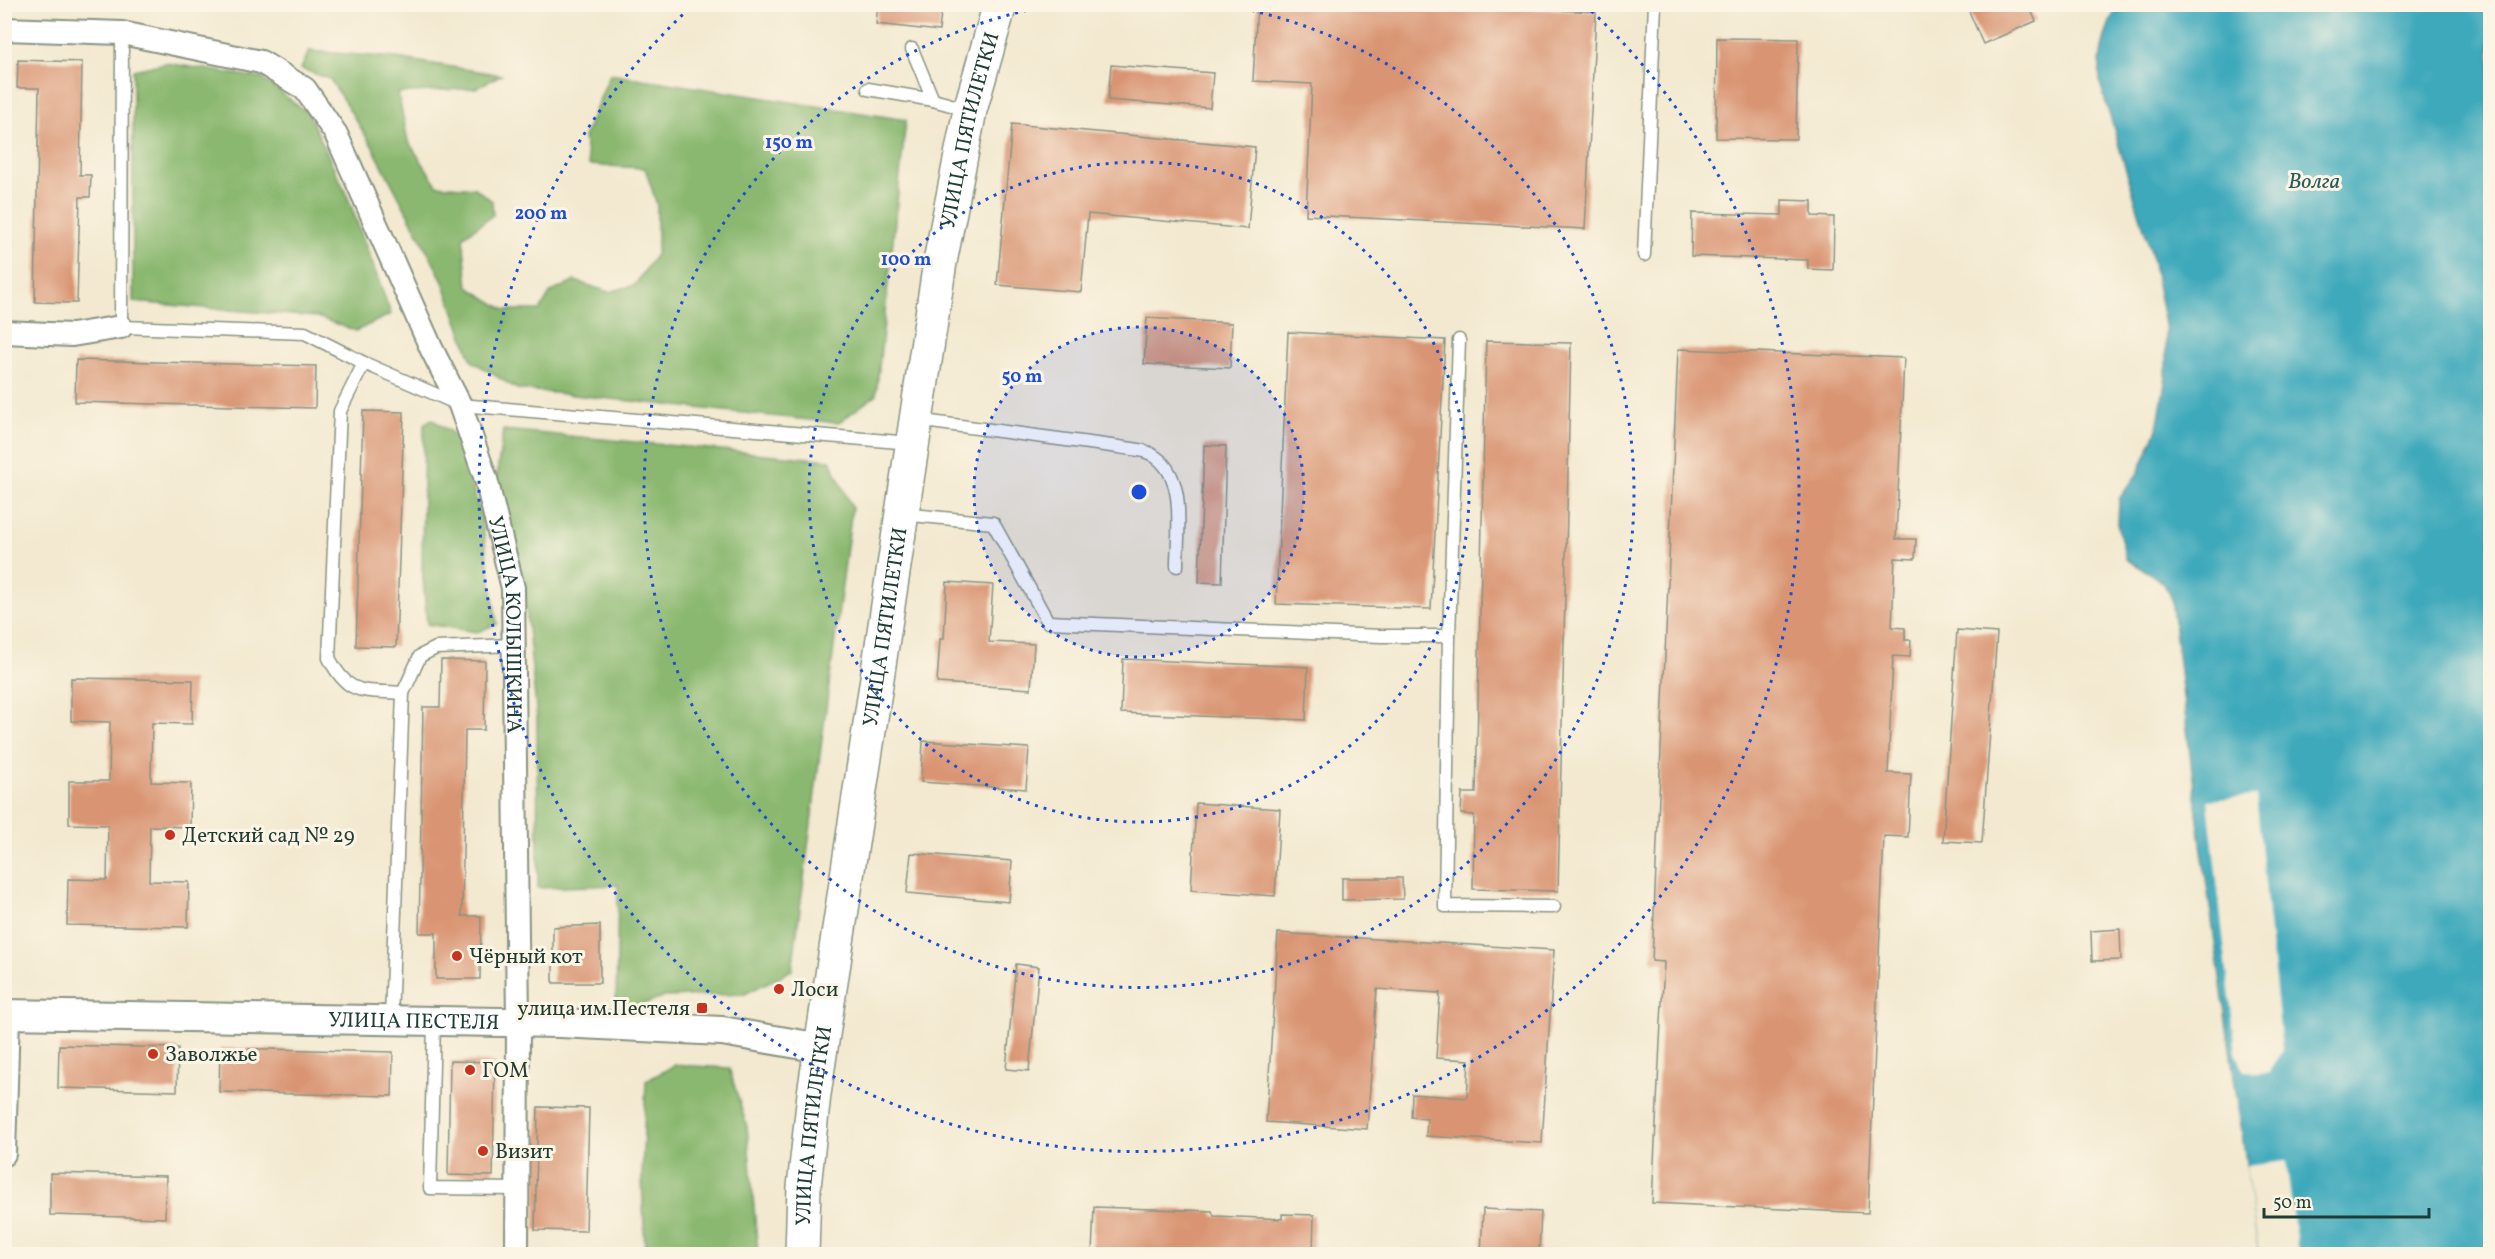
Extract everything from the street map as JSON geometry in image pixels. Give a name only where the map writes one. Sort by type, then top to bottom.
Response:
[{"type":"main road","name":"УЛИЦА ПЯТИЛЕТКИ","points":[[802,1254],[807,1153],[821,1048],[913,431],[940,262],[970,110],[1000,4]]},
{"type":"street","name":"УЛИЦА КОЛЫШКИНА","points":[[4,30],[122,33],[261,62],[305,89],[336,134],[432,350],[460,405],[486,479],[513,588],[519,1022],[517,1254]]},
{"type":"street","points":[[4,332],[72,335],[121,327]]},
{"type":"street","points":[[4,1154],[6,1014]]},
{"type":"street","name":"УЛИЦА ПЕСТЕЛЯ","points":[[6,1014],[519,1022],[722,1031],[821,1048]]},
{"type":"lane","points":[[1644,255],[1655,4]]},
{"type":"lane","points":[[122,33],[121,327],[306,333],[364,363],[460,405],[913,431],[1119,447],[1151,453],[1167,468],[1177,489],[1177,566]]},
{"type":"lane","points":[[912,49],[933,100]]},
{"type":"lane","points":[[868,89],[933,100],[970,110]]},
{"type":"lane","points":[[1459,340],[1449,636],[1445,906],[1554,908]]},
{"type":"lane","points":[[364,363],[340,411],[329,658],[340,678],[355,690],[403,693]]},
{"type":"lane","points":[[901,514],[993,523],[1048,622],[1381,636],[1449,636]]},
{"type":"lane","points":[[391,1020],[403,693],[420,656],[436,648],[514,645]]},
{"type":"lane","points":[[434,1021],[430,1188],[516,1189]]},
{"type":"green space","points":[[309,51],[396,58],[501,75],[476,88],[398,93],[408,141],[437,185],[475,188],[492,201],[493,215],[463,237],[468,287],[505,310],[540,310],[551,292],[575,281],[609,292],[635,285],[657,253],[657,205],[645,168],[589,165],[584,137],[610,74],[906,120],[876,395],[838,423],[517,389],[472,361],[442,279],[371,144],[330,79],[301,69]]},
{"type":"green space","points":[[166,63],[261,78],[308,113],[347,195],[391,314],[356,331],[317,317],[133,302],[133,70]]},
{"type":"green space","points":[[432,419],[456,436],[481,514],[497,624],[477,632],[427,624],[422,566],[424,424]]},
{"type":"green space","points":[[503,430],[830,460],[852,508],[792,970],[745,994],[664,997],[638,1006],[616,1006],[618,885],[538,888],[537,719],[524,588],[496,481]]},
{"type":"green space","points":[[675,1065],[729,1068],[747,1127],[758,1254],[645,1254],[642,1177],[646,1081]]},
{"type":"water","name":"Волга","points":[[2118,5],[2490,5],[2490,1254],[2256,1254],[2258,1247],[2199,829],[2171,597],[2168,590],[2158,580],[2126,559],[2118,527],[2119,499],[2138,473],[2157,429],[2166,377],[2166,330],[2151,252],[2100,83],[2103,43]]},
{"type":"pier","points":[[2256,796],[2282,1049],[2269,1072],[2256,1073],[2243,1069],[2236,1052],[2208,800]]},
{"type":"pier","points":[[2286,1161],[2298,1254],[2259,1254],[2246,1166]]},
{"type":"building","points":[[878,4],[942,4],[939,31],[876,24]]},
{"type":"building","points":[[1257,4],[1436,4],[1596,12],[1585,229],[1306,215],[1312,84],[1253,81]]},
{"type":"building","points":[[1966,4],[2028,4],[2036,21],[1983,44]]},
{"type":"building","points":[[1717,38],[1798,39],[1796,139],[1716,138]]},
{"type":"building","points":[[18,60],[82,62],[80,175],[91,175],[90,197],[80,197],[77,303],[35,302],[39,88],[17,88]]},
{"type":"building","points":[[1111,65],[1213,73],[1210,108],[1108,100]]},
{"type":"building","points":[[1012,124],[1255,147],[1248,229],[1088,214],[1081,292],[997,285]]},
{"type":"building","points":[[1782,200],[1812,201],[1812,216],[1834,217],[1833,270],[1808,269],[1808,260],[1691,256],[1692,213],[1782,215]]},
{"type":"building","points":[[1147,318],[1232,323],[1230,368],[1144,364]]},
{"type":"building","points":[[1288,332],[1445,340],[1431,609],[1276,604]]},
{"type":"building","points":[[1486,341],[1571,343],[1558,891],[1473,889],[1474,815],[1461,814],[1462,793],[1476,793]]},
{"type":"building","points":[[1678,349],[1904,358],[1896,539],[1916,539],[1915,559],[1895,558],[1892,627],[1905,628],[1905,640],[1911,640],[1910,657],[1893,656],[1888,773],[1911,774],[1908,837],[1884,836],[1868,1213],[1652,1203],[1664,962],[1652,961]]},
{"type":"building","points":[[76,360],[316,366],[315,408],[75,402]]},
{"type":"building","points":[[363,411],[404,412],[396,647],[356,646]]},
{"type":"building","points":[[1204,445],[1226,446],[1222,583],[1199,582]]},
{"type":"building","points":[[947,582],[993,585],[989,642],[1034,644],[1031,689],[937,683],[940,639],[944,639]]},
{"type":"building","points":[[1957,630],[1997,633],[1982,843],[1943,841]]},
{"type":"building","points":[[1123,659],[1308,667],[1306,720],[1121,713]]},
{"type":"building","points":[[441,660],[485,661],[484,730],[465,730],[462,916],[481,916],[480,979],[436,979],[436,933],[419,933],[423,707],[440,707]]},
{"type":"building","points":[[71,678],[193,680],[192,724],[152,723],[151,782],[191,783],[190,827],[150,826],[149,881],[189,882],[188,927],[67,925],[68,879],[107,880],[108,825],[69,824],[69,781],[109,781],[110,722],[71,721]]},
{"type":"building","points":[[923,741],[1029,748],[1026,789],[921,782]]},
{"type":"building","points":[[1196,803],[1280,809],[1275,896],[1191,890]]},
{"type":"building","points":[[911,853],[1012,861],[1009,902],[907,893]]},
{"type":"building","points":[[1342,878],[1402,878],[1403,899],[1342,900]]},
{"type":"building","points":[[600,925],[600,983],[553,983],[553,927]]},
{"type":"building","points":[[2120,929],[2121,960],[2092,961],[2091,931]]},
{"type":"building","points":[[1278,933],[1554,950],[1542,1143],[1426,1136],[1427,1119],[1411,1117],[1412,1094],[1467,1098],[1469,1060],[1436,1058],[1440,993],[1377,989],[1367,1129],[1266,1122]]},
{"type":"building","points":[[1016,964],[1039,967],[1029,1071],[1006,1069]]},
{"type":"building","points":[[59,1045],[178,1048],[177,1091],[58,1088]]},
{"type":"building","points":[[220,1048],[393,1052],[392,1096],[219,1092]]},
{"type":"building","points":[[450,1061],[495,1062],[493,1176],[448,1175]]},
{"type":"building","points":[[538,1107],[589,1108],[586,1231],[535,1230]]},
{"type":"building","points":[[50,1173],[166,1176],[165,1218],[50,1215]]},
{"type":"building","points":[[1094,1207],[1212,1211],[1214,1216],[1282,1219],[1282,1214],[1314,1215],[1313,1254],[1092,1254]]},
{"type":"building","points":[[1483,1209],[1541,1212],[1539,1254],[1481,1254]]},
{"type":"place","name":"Детский сад № 29","points":[[170,835]]},
{"type":"place","name":"Чёрный кот","points":[[457,956]]},
{"type":"place","name":"Лоси","points":[[779,989]]},
{"type":"place","name":"улица им.Пестеля","points":[[702,1008]]},
{"type":"place","name":"Заволжье","points":[[153,1054]]},
{"type":"place","name":"ГОМ","points":[[470,1070]]},
{"type":"place","name":"Визит","points":[[483,1151]]}]
